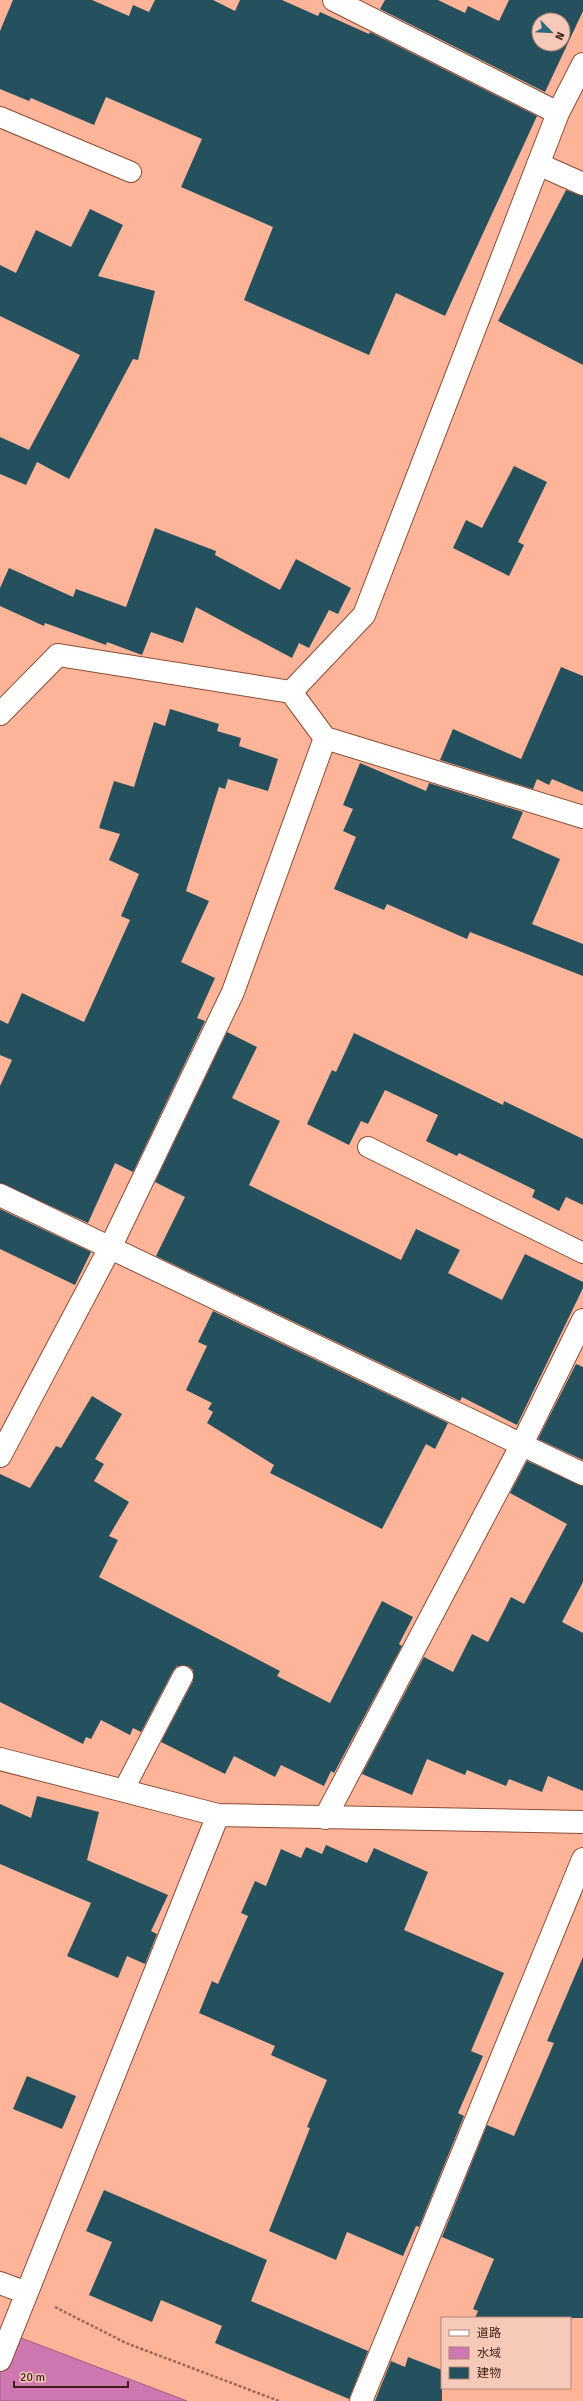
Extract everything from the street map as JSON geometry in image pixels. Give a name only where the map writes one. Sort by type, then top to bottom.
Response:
[{"type":"street","points":[[334,0],[558,113]]},
{"type":"street","points":[[291,692],[364,615],[558,113],[583,64]]},
{"type":"street","points":[[538,164],[583,184]]},
{"type":"street","points":[[0,714],[58,655],[291,692],[325,738],[583,817]]},
{"type":"street","points":[[0,1456],[110,1248],[233,992],[325,738]]},
{"type":"street","points":[[0,1195],[583,1474]]},
{"type":"street","points":[[325,1818],[522,1444],[583,1320]]},
{"type":"street","points":[[0,1759],[218,1815],[583,1822]]},
{"type":"street","points":[[0,2360],[218,1815]]},
{"type":"street","points":[[361,2401],[583,1859]]},
{"type":"street","points":[[0,2283],[24,2299]]},
{"type":"lane","points":[[0,117],[131,172]]},
{"type":"lane","points":[[368,1147],[583,1253]]},
{"type":"lane","points":[[123,1791],[183,1676]]},
{"type":"path","points":[[24,2299],[126,2343],[279,2401]]},
{"type":"water","points":[[0,2330],[187,2401],[0,2401]]},
{"type":"building","points":[[13,0],[92,0],[129,16],[133,5],[149,12],[155,0],[213,0],[235,11],[240,0],[282,0],[318,16],[320,12],[369,34],[370,32],[537,116],[445,316],[396,293],[369,355],[244,300],[273,227],[181,187],[202,139],[106,97],[94,125],[31,98],[29,101],[0,89],[0,31]]},
{"type":"building","points":[[385,0],[438,0],[465,13],[468,6],[499,21],[509,0],[583,0],[583,11],[571,37],[571,12],[531,12],[531,52],[564,52],[545,92],[380,9]]},
{"type":"building","points":[[566,190],[583,196],[583,365],[498,321]]},
{"type":"building","points":[[90,209],[123,225],[98,276],[155,291],[138,360],[133,359],[69,479],[37,462],[26,485],[0,474],[0,437],[29,450],[80,355],[0,316],[0,265],[16,273],[36,230],[71,247]]},
{"type":"building","points":[[514,466],[547,482],[518,542],[524,545],[509,576],[453,548],[466,520],[482,528]]},
{"type":"building","points":[[155,528],[216,551],[215,555],[280,590],[296,559],[351,588],[338,614],[329,610],[309,648],[299,643],[292,658],[196,607],[183,643],[151,632],[142,655],[107,642],[106,645],[45,623],[44,626],[0,606],[0,588],[9,568],[73,597],[76,589],[126,607]]},
{"type":"building","points":[[561,667],[583,676],[583,792],[552,779],[549,785],[537,779],[533,789],[440,760],[453,729],[521,759]]},
{"type":"building","points":[[170,709],[219,724],[217,731],[241,738],[239,746],[278,759],[268,791],[228,779],[225,789],[219,787],[186,891],[209,901],[181,962],[215,978],[197,1018],[205,1021],[133,1172],[115,1163],[88,1223],[0,1183],[0,1086],[12,1060],[0,1055],[0,1020],[8,1024],[22,993],[84,1022],[130,920],[121,916],[139,874],[109,860],[120,834],[99,828],[114,781],[134,787],[154,722],[165,726]]},
{"type":"building","points":[[360,763],[426,791],[429,783],[523,812],[512,838],[560,859],[532,924],[583,944],[583,976],[470,932],[467,939],[387,904],[384,910],[334,889],[356,837],[343,831],[353,809],[343,805]]},
{"type":"building","points":[[227,1032],[257,1047],[232,1098],[280,1121],[249,1185],[401,1260],[416,1229],[460,1250],[448,1273],[502,1300],[525,1254],[583,1282],[583,1288],[517,1425],[462,1397],[460,1401],[156,1256],[185,1197],[155,1182]]},
{"type":"building","points":[[354,1033],[503,1105],[504,1101],[583,1139],[583,1205],[566,1197],[559,1211],[532,1197],[535,1190],[459,1153],[457,1156],[426,1141],[438,1115],[385,1090],[368,1124],[361,1121],[349,1145],[307,1124],[332,1070],[336,1072]]},
{"type":"building","points":[[0,1209],[91,1252],[75,1285],[0,1249]]},
{"type":"building","points":[[213,1311],[448,1423],[435,1449],[426,1444],[382,1529],[270,1473],[274,1465],[207,1423],[213,1412],[208,1409],[212,1403],[186,1390],[207,1346],[198,1342]]},
{"type":"building","points":[[576,1364],[583,1367],[583,1460],[538,1439]]},
{"type":"building","points":[[92,1396],[122,1414],[95,1459],[104,1464],[94,1481],[129,1502],[109,1536],[118,1540],[99,1577],[280,1671],[277,1676],[330,1703],[382,1601],[413,1617],[399,1644],[402,1646],[334,1773],[331,1771],[324,1786],[281,1765],[275,1777],[234,1756],[225,1774],[161,1742],[193,1681],[193,1670],[188,1666],[177,1666],[173,1671],[141,1732],[133,1728],[130,1735],[101,1720],[91,1739],[86,1737],[83,1744],[0,1702],[0,1474],[30,1488],[56,1446],[61,1448]]},
{"type":"building","points":[[527,1461],[583,1486],[583,1582],[562,1622],[583,1633],[583,1791],[548,1776],[542,1792],[509,1779],[506,1786],[467,1770],[465,1775],[427,1759],[412,1795],[362,1774],[424,1657],[453,1672],[472,1634],[488,1642],[511,1597],[524,1604],[567,1524],[510,1493]]},
{"type":"building","points":[[37,1796],[99,1812],[87,1860],[168,1895],[151,1931],[157,1934],[145,1964],[127,1956],[118,1978],[67,1956],[91,1903],[0,1864],[0,1804],[31,1818]]},
{"type":"building","points":[[326,1845],[367,1863],[374,1848],[428,1872],[404,1930],[504,1973],[471,2051],[483,2056],[458,2113],[464,2116],[419,2227],[416,2226],[403,2256],[347,2232],[336,2260],[269,2231],[310,2128],[307,2127],[327,2080],[271,2055],[275,2046],[199,2013],[212,1981],[218,1984],[248,1916],[241,1913],[255,1881],[266,1886],[281,1849],[301,1858],[306,1847],[322,1854]]},
{"type":"building","points":[[583,1957],[583,2318],[475,2317],[478,2311],[473,2309],[494,2259],[442,2237],[487,2125],[514,2136],[554,2043],[547,2041]]},
{"type":"building","points":[[27,2076],[76,2096],[62,2129],[13,2109]]},
{"type":"building","points":[[104,2190],[267,2260],[251,2301],[368,2351],[349,2399],[215,2343],[222,2326],[161,2300],[152,2322],[89,2295],[112,2242],[86,2231]]},
{"type":"building","points":[[408,2357],[441,2370],[442,2401],[375,2401],[391,2361],[405,2367]]}]
